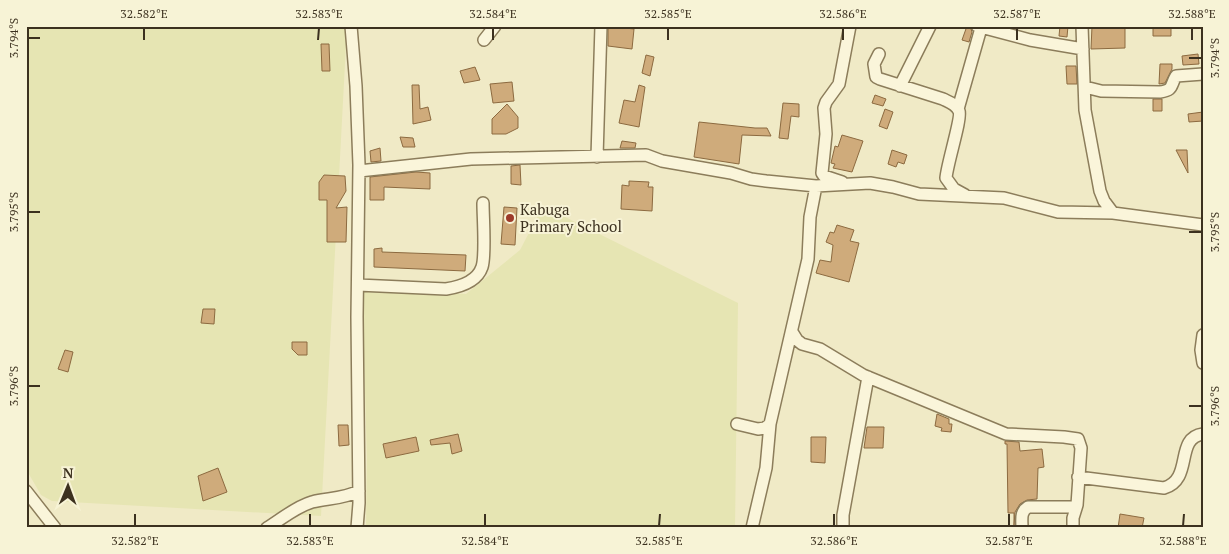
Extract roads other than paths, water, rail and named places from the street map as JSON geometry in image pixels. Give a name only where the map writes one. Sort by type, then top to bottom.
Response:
[{"type":"street","points":[[351,26],[356,86],[359,170],[357,371],[359,491],[357,528]]},
{"type":"street","points":[[484,40],[495,26]]},
{"type":"street","points":[[596,157],[601,26]]},
{"type":"street","points":[[900,86],[930,26]]},
{"type":"street","points":[[1082,26],[1085,110],[1100,191],[1113,214]]},
{"type":"street","points":[[847,183],[823,175],[826,134],[824,108],[839,84],[849,27]]},
{"type":"street","points":[[967,196],[954,190],[946,178],[960,117],[958,109],[979,27],[1030,40],[1083,49]]},
{"type":"street","points":[[879,54],[874,64],[876,77],[886,82],[943,99],[952,103],[958,109]]},
{"type":"street","points":[[1085,87],[1101,91],[1160,92],[1168,91],[1172,88],[1176,76],[1203,74]]},
{"type":"street","points":[[359,170],[471,159],[646,155],[662,161],[731,172],[751,179],[816,186],[870,183],[919,194],[1004,198],[1058,212],[1113,214],[1203,225]]},
{"type":"street","points":[[752,528],[766,468],[770,424],[808,259],[810,217],[816,186]]},
{"type":"street","points":[[358,286],[446,289],[460,287],[471,280],[482,268],[483,204]]},
{"type":"street","points":[[792,332],[802,344],[820,349],[868,377],[1006,434],[1076,438],[1080,442],[1081,448],[1073,528]]},
{"type":"street","points":[[1203,335],[1201,350],[1203,363]]},
{"type":"street","points":[[843,528],[868,377]]},
{"type":"street","points":[[738,424],[758,429],[765,428],[770,424]]},
{"type":"street","points":[[1078,477],[1164,488],[1171,486],[1178,479],[1191,439],[1196,435],[1203,434]]},
{"type":"street","points":[[26,491],[55,528]]},
{"type":"street","points":[[267,528],[296,509],[312,502],[348,496],[359,491]]},
{"type":"street","points":[[1022,528],[1022,514],[1024,509],[1028,507],[1076,507]]},
{"type":"place","name":"Kabuga Primary School","points":[[510,218]]}]
